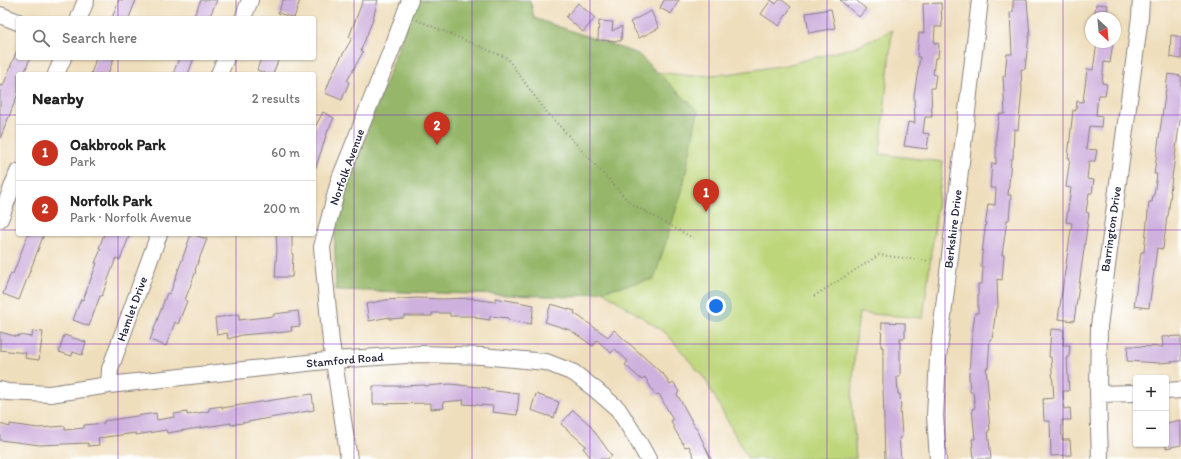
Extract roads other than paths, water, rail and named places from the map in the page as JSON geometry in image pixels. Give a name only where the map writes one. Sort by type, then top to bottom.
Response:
[{"type":"street","points":[[80,16],[86,0]]},
{"type":"street","points":[[244,16],[250,0]]},
{"type":"street","name":"Norfolk Avenue","points":[[349,459],[330,342],[322,247],[339,181],[410,0]]},
{"type":"street","name":"Berkshire Drive","points":[[938,459],[935,416],[938,358],[980,0]]},
{"type":"street","name":"Barrington Drive","points":[[1100,459],[1098,326],[1140,17],[1141,0]]},
{"type":"street","points":[[0,15],[16,21]]},
{"type":"street","points":[[57,72],[61,60]]},
{"type":"street","points":[[220,72],[225,60]]},
{"type":"street","points":[[2,208],[16,176]]},
{"type":"street","name":"Hamlet Drive","points":[[109,385],[110,369],[158,236]]},
{"type":"street","name":"Stamford Road","points":[[0,390],[7,392],[50,394],[109,385],[334,360],[421,354],[482,356],[546,362],[574,373],[618,409],[648,459]]},
{"type":"street","points":[[1169,391],[1181,390]]},
{"type":"street","points":[[1098,394],[1133,393]]},
{"type":"place","name":"Norfolk Park","points":[[437,145]]},
{"type":"place","name":"Oakbrook Park","points":[[706,212]]}]
